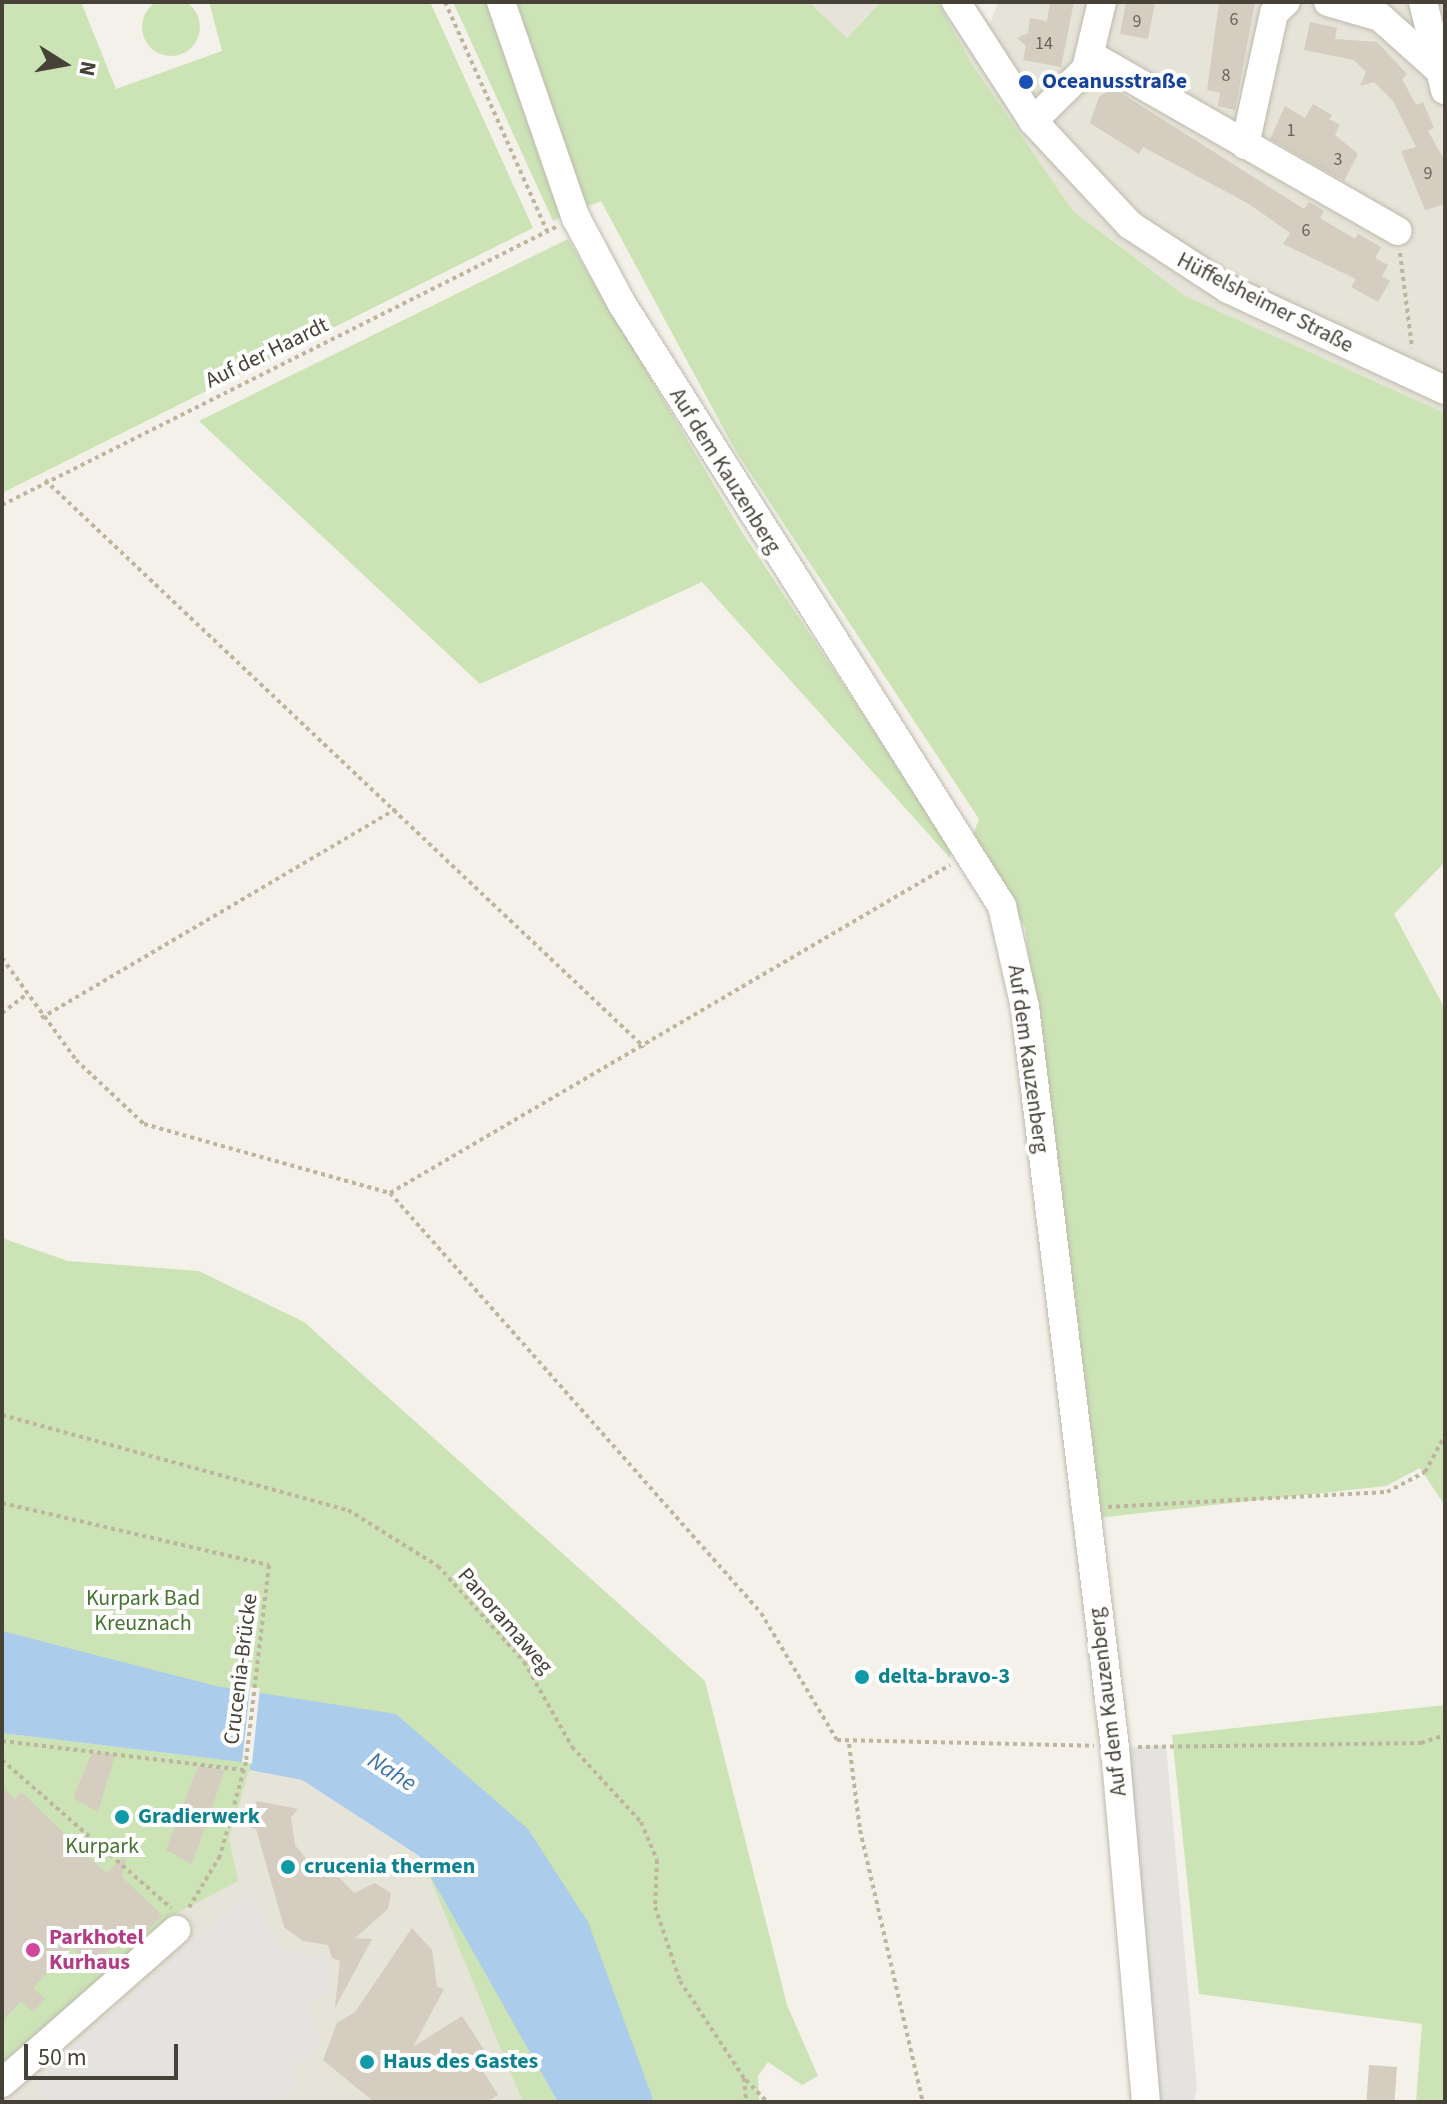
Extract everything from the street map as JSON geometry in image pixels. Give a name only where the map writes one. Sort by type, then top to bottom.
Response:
[{"type":"street","name":"Auf dem Kauzenberg","points":[[501,2],[576,218],[622,304],[1002,906],[1025,1007],[1115,1748],[1146,2102]]},
{"type":"street","name":"Hüffelsheimer Straße","points":[[956,2],[1033,121],[1095,192],[1171,256],[1228,289],[1445,390]]},
{"type":"street","points":[[1033,121],[1092,56],[1102,2]]},
{"type":"street","points":[[1245,145],[1274,13],[1286,2]]},
{"type":"street","points":[[1328,2],[1380,17],[1441,78]]},
{"type":"street","points":[[1423,2],[1441,78]]},
{"type":"street","points":[[1092,56],[1397,231]]},
{"type":"street","points":[[2,2083],[176,1930]]},
{"type":"path","name":"Auf der Haardt","points":[[2,505],[45,480],[547,231],[445,2]]},
{"type":"path","points":[[1397,231],[1414,358],[1410,374]]},
{"type":"path","points":[[45,480],[644,1047]]},
{"type":"path","points":[[41,1018],[396,809]]},
{"type":"path","points":[[390,1193],[969,854]]},
{"type":"path","points":[[2,958],[41,1018],[118,1106],[144,1124],[390,1193],[761,1613],[837,1740],[849,1744],[1115,1748],[1421,1743],[1445,1735]]},
{"type":"path","points":[[2,1013],[26,995]]},
{"type":"path","name":"Panoramaweg","points":[[2,1415],[348,1510],[438,1566],[524,1662],[572,1747],[641,1822],[657,1860],[655,1907],[680,1981],[744,2078],[746,2102]]},
{"type":"path","points":[[1084,1509],[1387,1492],[1425,1472],[1445,1435]]},
{"type":"path","name":"Crucenia-Brücke","points":[[2,1503],[269,1565],[244,1770],[220,1856],[176,1930]]},
{"type":"path","points":[[2,1741],[244,1770]]},
{"type":"path","points":[[849,1744],[860,1830],[923,2102]]},
{"type":"path","points":[[2,1760],[171,1907],[176,1930]]},
{"type":"path","points":[[744,2078],[767,2102]]},
{"type":"shaded area","points":[[809,2],[881,2],[847,38]]},
{"type":"shaded area","points":[[938,2],[975,2],[990,24],[998,2],[1445,2],[1445,413],[1185,296],[1073,211],[970,61]]},
{"type":"shaded area","points":[[2,1733],[251,1763],[250,1770],[302,1780],[418,1856],[558,2102],[2,2102]]},
{"type":"shaded area","points":[[1166,1746],[1197,2088],[1194,2102],[1146,2102],[1115,1748]]},
{"type":"shaded area","points":[[249,1891],[280,1948],[327,1959],[334,1992],[306,2003],[321,2044],[288,2071],[297,2086],[278,2102],[47,2102],[34,2082]]},
{"type":"green space","points":[[171,-2],[192,6],[200,27],[192,48],[171,56],[150,48],[142,27],[150,6]]},
{"type":"green space","points":[[2,2],[81,2],[116,89],[222,51],[209,2],[430,2],[533,228],[2,493]]},
{"type":"green space","points":[[453,2],[809,2],[847,38],[881,2],[938,2],[970,61],[1073,211],[1185,296],[1445,413],[1445,862],[1394,914],[1445,1009],[1445,1506],[1420,1468],[1386,1486],[1097,1518],[1025,927],[971,840],[979,819],[735,450],[601,201],[553,221]]},
{"type":"green space","points":[[568,239],[742,532],[952,848],[950,858],[702,582],[480,684],[199,421]]},
{"type":"green space","points":[[2,1238],[68,1261],[199,1271],[304,1322],[705,1681],[787,2005],[818,2076],[802,2085],[768,2062],[758,2076],[759,2102],[523,2102],[420,1854],[317,1780],[251,1763],[229,1839],[238,1881],[177,1913],[65,2020],[2,2062],[2,1733],[208,1758],[2,1729]]},
{"type":"green space","points":[[1445,1705],[1445,2102],[1416,2102],[1422,2024],[1199,1994],[1172,1735]]},
{"type":"water","name":"Nahe","points":[[2,1631],[216,1686],[396,1714],[528,1829],[588,1922],[654,2102],[558,2102],[419,1856],[302,1780],[250,1770],[250,1763],[2,1733]]},
{"type":"pier","points":[[250,1687],[260,1688],[252,1764],[242,1763]]},
{"type":"building","points":[[1050,2],[1074,2],[1061,67],[1023,60],[1026,46],[1017,38],[1028,33],[1030,18],[1047,21]]},
{"type":"building","points":[[1126,2],[1155,2],[1148,39],[1120,34]]},
{"type":"building","points":[[1219,2],[1255,2],[1235,110],[1218,106],[1220,93],[1207,90]]},
{"type":"building","points":[[1310,22],[1337,28],[1335,39],[1377,42],[1407,74],[1402,79],[1416,105],[1423,102],[1434,128],[1428,131],[1445,161],[1445,204],[1425,210],[1401,151],[1416,147],[1393,101],[1374,82],[1360,86],[1366,72],[1354,60],[1304,50]]},
{"type":"building","points":[[1113,88],[1304,209],[1309,202],[1324,211],[1320,218],[1355,239],[1358,234],[1381,247],[1375,258],[1388,265],[1382,276],[1390,281],[1378,302],[1351,287],[1356,279],[1283,244],[1290,233],[1249,204],[1143,147],[1139,154],[1090,123],[1099,97]]},
{"type":"building","points":[[1313,104],[1332,115],[1329,119],[1340,125],[1335,135],[1358,154],[1344,181],[1270,139],[1285,106],[1305,118]]},
{"type":"building","points":[[92,1752],[115,1755],[98,1812],[73,1798]]},
{"type":"building","points":[[198,1766],[225,1770],[192,1864],[166,1850]]},
{"type":"building","points":[[2,1786],[15,1799],[21,1792],[106,1873],[126,1855],[122,1877],[162,1915],[142,1936],[132,1926],[93,1967],[72,1947],[33,1988],[45,1999],[33,2012],[21,2001],[2,2021]]},
{"type":"building","points":[[257,1801],[298,1809],[291,1817],[295,1845],[315,1870],[338,1876],[354,1893],[375,1883],[391,1893],[388,1909],[355,1938],[372,1939],[335,2008],[340,1961],[332,1958],[328,1945],[303,1941],[284,1927],[256,1829],[239,1824]]},
{"type":"building","points":[[412,1928],[432,1950],[437,1987],[444,1989],[413,2047],[462,2016],[492,2062],[482,2069],[498,2095],[487,2102],[374,2102],[323,2060],[337,2023],[355,2012]]},
{"type":"building","points":[[1369,2065],[1397,2067],[1394,2102],[1366,2102]]},
{"type":"place","name":"Oceanusstraße","points":[[1026,82]]},
{"type":"place","name":"delta-bravo-3","points":[[862,1677]]},
{"type":"place","name":"Gradierwerk","points":[[122,1817]]},
{"type":"place","name":"crucenia thermen","points":[[288,1867]]},
{"type":"place","name":"Parkhotel Kurhaus","points":[[33,1950]]},
{"type":"place","name":"Haus des Gastes","points":[[367,2062]]},
{"type":"park label","name":"Kurpark Bad Kreuznach","points":[[143,1610]]},
{"type":"park label","name":"Kurpark","points":[[102,1847]]}]
